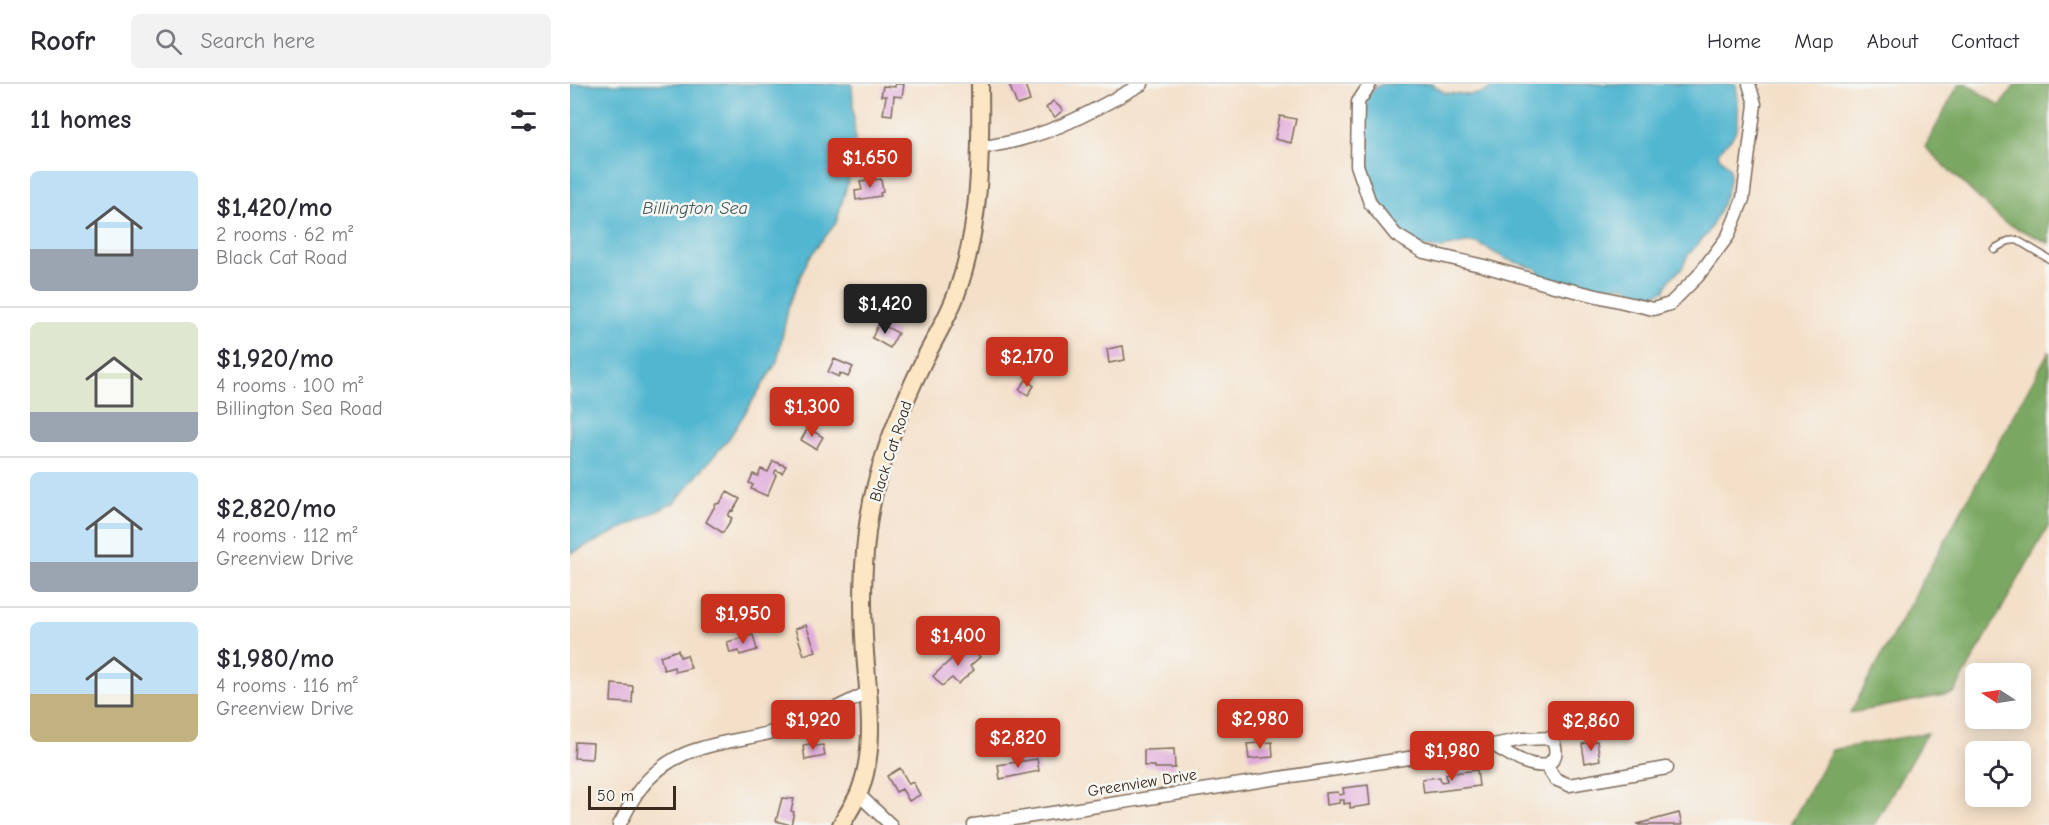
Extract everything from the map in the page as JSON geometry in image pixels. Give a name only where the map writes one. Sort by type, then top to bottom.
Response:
[{"type":"street","name":"Black Cat Road","points":[[841,825],[858,794],[868,754],[870,710],[862,595],[870,520],[879,477],[892,434],[904,403],[956,296],[965,266],[979,192],[980,84]]},
{"type":"street","points":[[981,148],[1022,140],[1046,132],[1083,116],[1142,84]]},
{"type":"street","points":[[1370,84],[1358,102],[1357,165],[1370,203],[1396,235],[1424,252],[1653,309],[1670,304],[1698,276],[1728,236],[1743,199],[1755,104],[1749,84]]},
{"type":"street","points":[[619,825],[639,790],[671,761],[692,750],[720,742],[779,731],[830,711],[868,692]]},
{"type":"street","name":"Greenview Drive","points":[[974,825],[1523,739],[1552,738],[1556,752],[1554,758],[1546,765]]},
{"type":"street","points":[[1493,744],[1529,764],[1546,765],[1555,779],[1569,785],[1667,768]]},
{"type":"street","points":[[858,794],[891,825]]},
{"type":"lane","points":[[1994,249],[2008,241],[2017,240],[2049,259]]},
{"type":"green space","points":[[1959,84],[1967,84],[2000,106],[2016,84],[2049,84],[2049,243],[2004,222],[1925,147]]},
{"type":"green space","points":[[2049,351],[2049,525],[1971,663],[1965,663],[1965,674],[1954,693],[1850,713]]},
{"type":"green space","points":[[1927,733],[1874,825],[1790,825],[1832,750]]},
{"type":"water","name":"Billington Sea","points":[[570,84],[852,84],[855,139],[853,164],[836,223],[808,259],[789,304],[777,362],[730,437],[674,503],[570,554]]},
{"type":"water","points":[[1383,84],[1431,84],[1445,93],[1470,95],[1483,93],[1496,84],[1736,84],[1738,124],[1730,139],[1718,153],[1729,167],[1727,190],[1719,212],[1707,234],[1688,255],[1682,268],[1671,278],[1665,290],[1649,297],[1624,286],[1589,287],[1541,277],[1537,269],[1506,259],[1477,243],[1438,249],[1417,245],[1400,235],[1370,195],[1362,168],[1365,157],[1365,120],[1368,96],[1376,87]]},
{"type":"building","points":[[895,84],[904,84],[902,97],[894,96],[892,115],[883,114],[886,96],[881,96],[883,86],[895,87]]},
{"type":"building","points":[[1009,84],[1025,84],[1030,101],[1017,105]]},
{"type":"building","points":[[1053,101],[1063,110],[1055,117],[1046,108]]},
{"type":"building","points":[[1280,116],[1296,119],[1291,143],[1275,139]]},
{"type":"building","points":[[893,140],[905,141],[904,152],[891,151],[890,162],[867,161],[868,150],[864,150],[864,143],[893,144]]},
{"type":"building","points":[[868,178],[881,179],[883,192],[880,193],[881,196],[856,200],[855,191],[862,190],[860,182],[868,181]]},
{"type":"building","points":[[879,323],[898,333],[890,348],[872,338]]},
{"type":"building","points":[[1123,346],[1125,360],[1109,363],[1107,349]]},
{"type":"building","points":[[834,359],[853,367],[848,377],[840,373],[839,377],[828,372]]},
{"type":"building","points":[[1026,380],[1034,386],[1028,395],[1019,389]]},
{"type":"building","points":[[808,428],[823,437],[816,449],[801,440]]},
{"type":"building","points":[[773,461],[786,466],[782,473],[776,470],[767,496],[751,489],[753,485],[749,483],[753,474],[758,476],[761,469],[768,472]]},
{"type":"building","points":[[727,492],[740,499],[728,516],[732,518],[723,533],[706,522],[716,504],[720,503]]},
{"type":"building","points":[[806,625],[816,651],[804,655],[795,629]]},
{"type":"building","points":[[753,635],[757,650],[740,655],[739,651],[730,653],[727,642]]},
{"type":"building","points":[[968,644],[980,657],[970,666],[974,670],[958,684],[952,678],[942,686],[933,676]]},
{"type":"building","points":[[678,650],[680,657],[687,655],[691,668],[675,672],[674,667],[664,670],[660,656]]},
{"type":"building","points":[[612,684],[633,686],[632,703],[611,702]]},
{"type":"building","points":[[1597,741],[1600,760],[1585,763],[1582,744]]},
{"type":"building","points":[[575,742],[593,743],[592,759],[574,758]]},
{"type":"building","points":[[1272,742],[1273,757],[1249,759],[1247,744]]},
{"type":"building","points":[[815,743],[816,746],[823,745],[825,756],[805,760],[803,745]]},
{"type":"building","points":[[1174,749],[1175,768],[1144,766],[1144,750]]},
{"type":"building","points":[[1037,759],[1039,771],[1000,779],[998,765]]},
{"type":"building","points":[[900,768],[909,784],[913,782],[920,795],[909,801],[902,789],[896,792],[887,776]]},
{"type":"building","points":[[1477,770],[1479,786],[1424,793],[1422,779],[1440,777],[1441,782],[1447,781],[1446,774]]},
{"type":"building","points":[[1368,785],[1370,805],[1350,808],[1350,803],[1344,804],[1344,800],[1339,800],[1340,803],[1327,805],[1326,793],[1338,792],[1339,795],[1344,794],[1343,788]]},
{"type":"building","points":[[782,798],[794,799],[791,825],[776,821]]},
{"type":"building","points":[[1679,813],[1682,825],[1638,824]]}]
